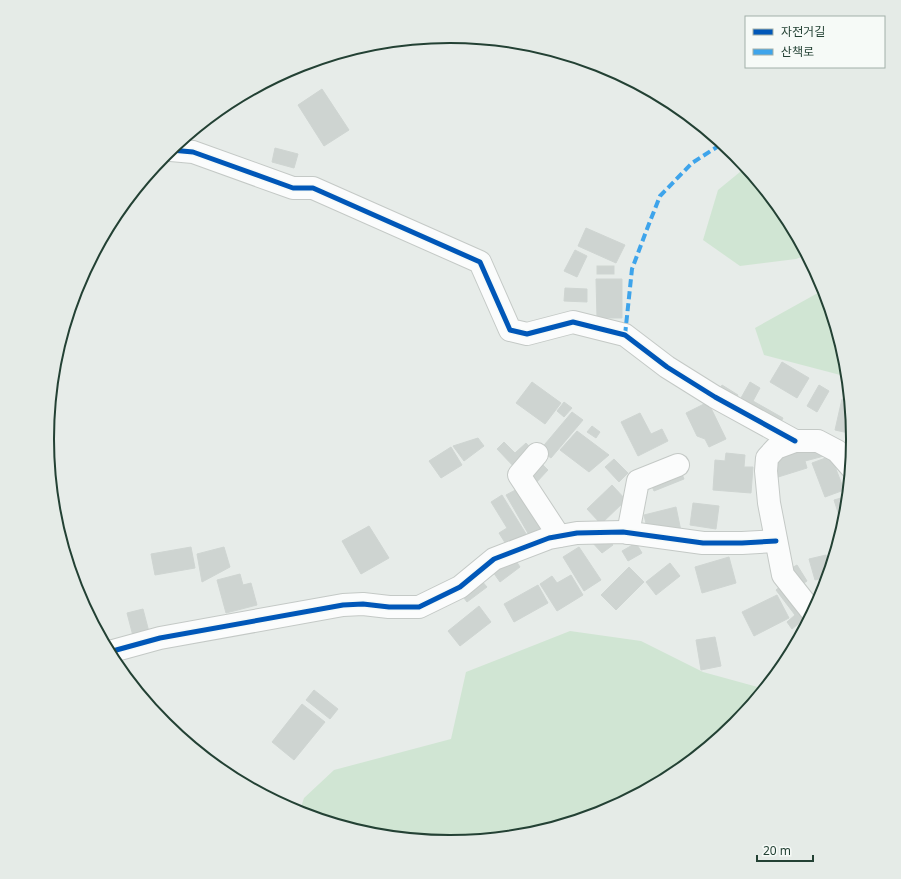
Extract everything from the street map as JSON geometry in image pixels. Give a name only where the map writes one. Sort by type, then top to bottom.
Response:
[{"type":"street","points":[[179,151],[193,152],[294,188],[313,188],[480,262],[510,330],[527,334],[573,322],[625,335],[673,370],[715,397],[795,442]]},
{"type":"street","points":[[809,608],[783,575],[768,503],[766,471],[767,458],[776,448],[795,442],[818,441],[837,451],[846,461]]},
{"type":"street","points":[[537,454],[519,475],[558,536]]},
{"type":"street","points":[[628,533],[638,481],[678,465]]},
{"type":"street","points":[[115,650],[160,638],[343,606],[362,604],[389,607],[419,607],[460,587],[494,559],[558,536],[577,533],[628,533],[703,543],[776,541]]},
{"type":"green space","points":[[742,170],[780,219],[802,257],[796,259],[740,266],[703,240],[718,190]]},
{"type":"green space","points":[[819,293],[833,337],[842,375],[764,355],[755,328]]},
{"type":"green space","points":[[570,631],[641,641],[703,672],[760,688],[749,701],[712,738],[671,769],[649,783],[602,806],[553,822],[502,833],[450,836],[425,835],[399,833],[373,828],[323,815],[301,807],[304,798],[334,770],[451,739],[466,672]]},
{"type":"building","points":[[322,89],[349,130],[324,146],[298,105]]},
{"type":"building","points":[[275,148],[298,154],[294,168],[272,162]]},
{"type":"building","points":[[586,228],[625,245],[616,263],[578,246]]},
{"type":"building","points":[[575,250],[587,256],[577,277],[564,271]]},
{"type":"building","points":[[597,266],[614,266],[614,274],[597,274]]},
{"type":"building","points":[[596,279],[622,279],[622,318],[597,318]]},
{"type":"building","points":[[565,288],[587,289],[587,302],[564,301]]},
{"type":"building","points":[[782,362],[809,378],[797,398],[770,382]]},
{"type":"building","points":[[532,382],[561,403],[545,424],[516,403]]},
{"type":"building","points":[[750,382],[760,388],[753,401],[783,418],[778,428],[737,405]]},
{"type":"building","points":[[722,385],[738,395],[733,403],[717,393]]},
{"type":"building","points":[[819,385],[829,391],[817,412],[807,406]]},
{"type":"building","points":[[842,399],[845,399],[847,433],[835,430]]},
{"type":"building","points":[[564,402],[572,408],[564,417],[557,411]]},
{"type":"building","points":[[708,402],[726,439],[709,447],[705,439],[697,436],[686,413]]},
{"type":"building","points":[[572,412],[583,420],[551,458],[540,450]]},
{"type":"building","points":[[640,413],[651,434],[662,429],[668,441],[638,456],[621,422]]},
{"type":"building","points":[[592,426],[600,432],[596,438],[587,432]]},
{"type":"building","points":[[577,431],[609,455],[589,472],[560,450]]},
{"type":"building","points":[[478,438],[484,446],[464,461],[453,446]]},
{"type":"building","points":[[504,442],[515,453],[526,443],[534,452],[516,469],[497,449]]},
{"type":"building","points":[[821,445],[824,456],[805,461],[807,468],[775,478],[770,459]]},
{"type":"building","points":[[451,447],[462,465],[441,478],[429,461]]},
{"type":"building","points":[[726,453],[745,455],[744,467],[753,467],[751,493],[713,490],[715,460],[725,461]]},
{"type":"building","points":[[831,456],[844,490],[825,497],[812,463]]},
{"type":"building","points":[[614,459],[628,473],[619,482],[605,467]]},
{"type":"building","points":[[539,461],[548,470],[534,485],[524,476]]},
{"type":"building","points":[[679,467],[684,479],[654,491],[649,479]]},
{"type":"building","points":[[612,485],[626,500],[601,524],[587,509]]},
{"type":"building","points":[[521,487],[544,526],[529,535],[506,495]]},
{"type":"building","points":[[502,495],[528,537],[509,549],[499,533],[507,528],[491,502]]},
{"type":"building","points":[[843,498],[839,516],[834,500]]},
{"type":"building","points":[[693,503],[719,506],[716,529],[690,525]]},
{"type":"building","points":[[676,507],[681,531],[648,532],[644,515]]},
{"type":"building","points":[[369,526],[389,558],[361,574],[342,541]]},
{"type":"building","points":[[608,539],[613,545],[602,553],[590,540]]},
{"type":"building","points":[[636,543],[642,553],[628,561],[622,551]]},
{"type":"building","points":[[191,547],[195,568],[155,575],[151,554]]},
{"type":"building","points":[[224,547],[230,567],[202,582],[197,554]]},
{"type":"building","points":[[579,547],[601,580],[584,591],[563,557]]},
{"type":"building","points":[[826,555],[828,561],[822,579],[815,580],[809,559]]},
{"type":"building","points":[[729,557],[736,583],[702,593],[695,567]]},
{"type":"building","points":[[514,558],[520,567],[500,582],[493,572]]},
{"type":"building","points":[[670,563],[680,576],[656,595],[646,582]]},
{"type":"building","points":[[797,565],[807,581],[798,587],[788,570]]},
{"type":"building","points":[[629,567],[644,582],[616,610],[601,595]]},
{"type":"building","points":[[240,574],[243,585],[251,583],[257,605],[226,613],[217,580]]},
{"type":"building","points":[[571,575],[583,595],[557,611],[540,584],[552,576],[557,583]]},
{"type":"building","points":[[480,579],[487,587],[467,602],[461,594]]},
{"type":"building","points":[[783,584],[806,614],[804,620],[792,629],[787,622],[795,615],[776,590]]},
{"type":"building","points":[[538,585],[548,603],[514,622],[504,604]]},
{"type":"building","points":[[777,595],[789,618],[754,636],[742,612]]},
{"type":"building","points":[[479,606],[491,622],[460,646],[448,631]]},
{"type":"building","points":[[143,609],[149,632],[133,636],[127,613]]},
{"type":"building","points":[[715,637],[721,666],[701,670],[696,640]]},
{"type":"building","points":[[314,690],[338,709],[330,719],[306,700]]},
{"type":"building","points":[[302,704],[325,722],[294,760],[272,742]]},
{"type":"marked path","points":[[625,335],[632,269],[660,196],[692,163],[717,147]]},
{"type":"cycle path","points":[[179,151],[193,152],[293,188],[313,188],[480,262],[510,330],[527,334],[573,322],[625,335],[667,367],[715,397],[795,441]]},
{"type":"cycle path","points":[[115,650],[160,638],[343,605],[363,604],[389,607],[419,607],[460,587],[494,559],[549,538],[577,533],[623,532],[703,543],[776,541]]}]
